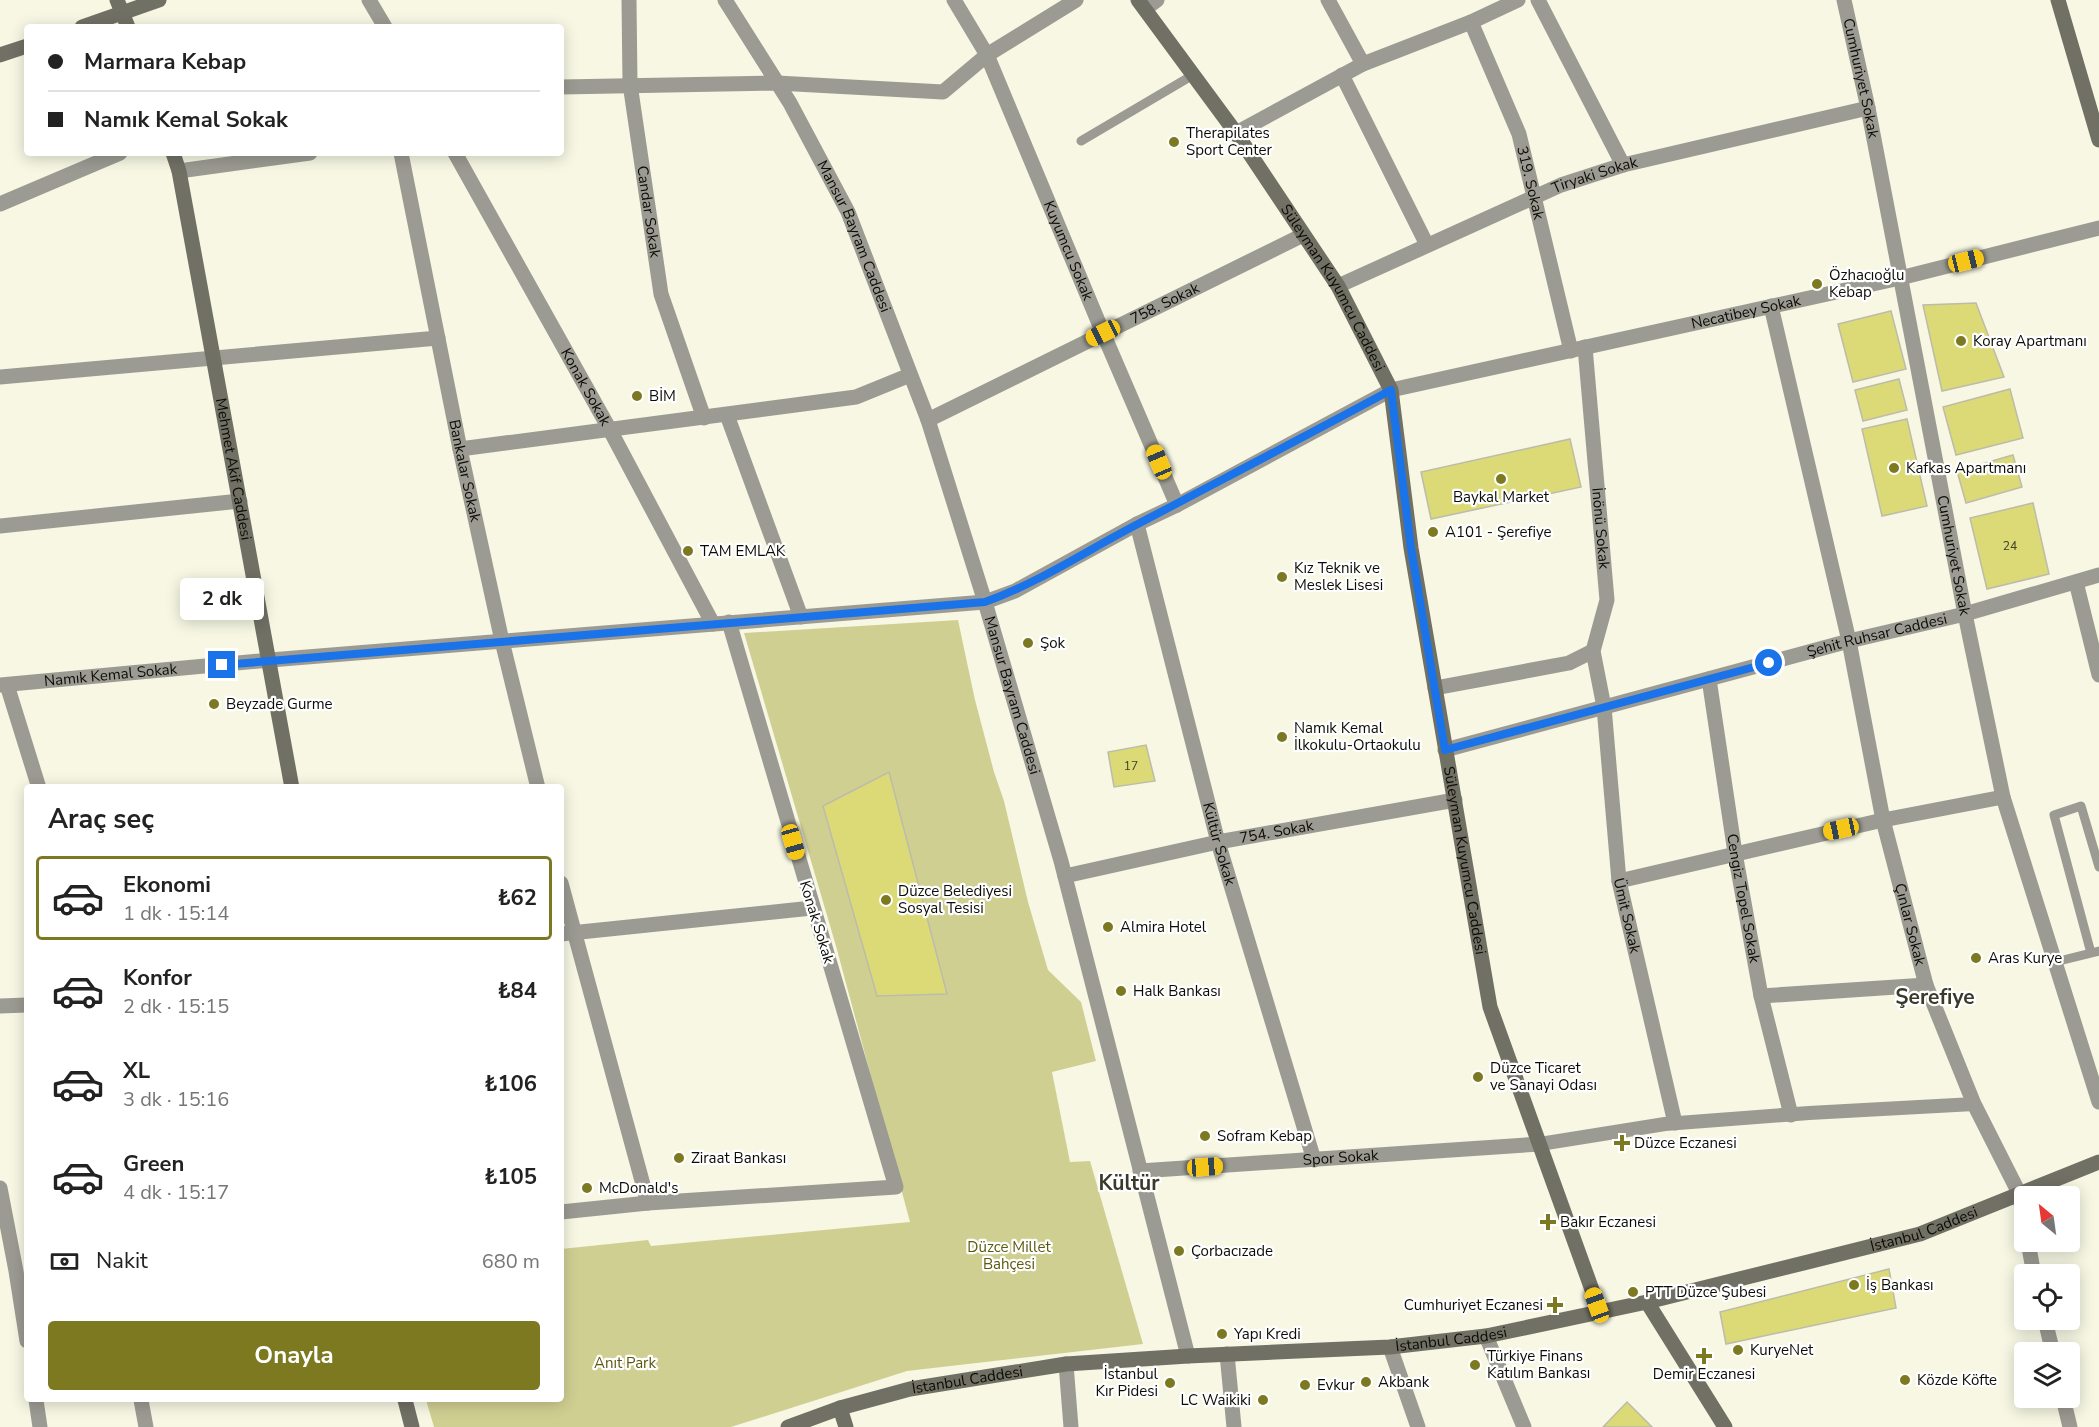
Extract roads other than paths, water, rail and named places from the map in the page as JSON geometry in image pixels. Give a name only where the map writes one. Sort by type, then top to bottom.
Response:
[{"type":"main road","points":[[91,24],[159,0]]},
{"type":"main road","points":[[2058,0],[2099,140]]},
{"type":"main road","name":"Süleyman Kuyumcu Caddesi","points":[[1146,3],[1338,286],[1391,390],[1411,548],[1490,1007],[1600,1312]]},
{"type":"main road","points":[[0,55],[24,47]]},
{"type":"main road","name":"Mehmet Akif Caddesi","points":[[174,156],[179,171],[291,784]]},
{"type":"main road","name":"İstanbul Caddesi","points":[[2037,1186],[2099,1162]]},
{"type":"main road","name":"İstanbul Caddesi","points":[[788,1427],[840,1408],[910,1389],[1066,1364],[1390,1347],[1486,1336],[1647,1302],[1920,1234],[2014,1195]]},
{"type":"main road","points":[[1647,1302],[1725,1427]]},
{"type":"main road","points":[[406,1402],[412,1427]]},
{"type":"main road","points":[[840,1408],[846,1427]]},
{"type":"street","points":[[369,0],[383,24]]},
{"type":"street","name":"Candar Sokak","points":[[628,0],[630,84],[662,294],[704,418]]},
{"type":"street","name":"Mansur Bayram Caddesi","points":[[725,0],[790,103],[848,212],[928,420],[985,602],[1065,876],[1188,1356]]},
{"type":"street","name":"Kuyumcu Sokak","points":[[954,0],[987,55],[1103,333],[1178,505]]},
{"type":"street","points":[[564,87],[777,83],[943,92],[987,55],[1076,0]]},
{"type":"street","points":[[1328,0],[1363,64]]},
{"type":"street","points":[[1236,133],[1363,64],[1472,22],[1518,0]]},
{"type":"street","points":[[1538,0],[1623,165]]},
{"type":"street","name":"Cumhuriyet Sokak","points":[[1844,0],[1868,108],[1965,614],[2003,797],[2099,1102]]},
{"type":"street","name":"319. Sokak","points":[[1472,22],[1519,134],[1533,197],[1578,349]]},
{"type":"street","points":[[1342,75],[1427,245]]},
{"type":"street","name":"Tiryaki Sokak","points":[[1338,286],[1561,185],[1623,165],[1868,108]]},
{"type":"street","points":[[0,204],[113,156]]},
{"type":"street","points":[[179,171],[288,156]]},
{"type":"street","name":"Bankalar Sokak","points":[[402,156],[460,449],[502,641],[537,784]]},
{"type":"street","name":"Konak Sokak","points":[[457,156],[610,430],[713,624]]},
{"type":"street","name":"Necatibey Sokak","points":[[1391,390],[1900,278],[2099,228]]},
{"type":"street","name":"758. Sokak","points":[[928,420],[1303,235]]},
{"type":"street","name":"Çınlar Sokak","points":[[1771,306],[1849,641],[1883,820],[1926,985],[1974,1104],[2015,1186]]},
{"type":"street","points":[[0,376],[438,338]]},
{"type":"street","name":"İnönü Sokak","points":[[1578,349],[1607,600],[1593,651],[1605,707]]},
{"type":"street","points":[[460,449],[856,397],[910,375]]},
{"type":"street","name":"Namık Kemal Sokak","points":[[3,685],[270,660],[985,602],[1015,591],[1391,390]]},
{"type":"street","points":[[727,415],[801,617]]},
{"type":"street","points":[[0,526],[240,501]]},
{"type":"street","name":"Kültür Sokak","points":[[1137,524],[1218,842],[1314,1160]]},
{"type":"street","name":"Şehit Ruhsar Caddesi","points":[[1445,750],[1849,641],[1965,614],[2099,575]]},
{"type":"street","points":[[2076,582],[2099,675]]},
{"type":"street","name":"Konak Sokak","points":[[648,1203],[896,1187],[729,622]]},
{"type":"street","points":[[1435,688],[1569,663],[1593,651]]},
{"type":"street","name":"Cengiz Topel Sokak","points":[[1709,679],[1735,853],[1761,996],[1791,1115]]},
{"type":"street","points":[[3,685],[38,784]]},
{"type":"street","name":"Ümit Sokak","points":[[1605,707],[1619,881],[1675,1123]]},
{"type":"street","points":[[1619,881],[1883,820],[2003,797]]},
{"type":"street","name":"754. Sokak","points":[[1065,876],[1218,842],[1455,800]]},
{"type":"street","points":[[564,908],[567,933],[648,1203],[564,1212]]},
{"type":"street","points":[[567,933],[812,908]]},
{"type":"street","points":[[1761,996],[1926,985]]},
{"type":"street","points":[[0,1006],[24,1005]]},
{"type":"street","points":[[1540,1144],[1675,1123],[1974,1104]]},
{"type":"street","name":"Spor Sokak","points":[[1140,1171],[1540,1144]]},
{"type":"street","points":[[0,1188],[22,1271],[24,1299]]},
{"type":"street","points":[[1486,1336],[1524,1427]]},
{"type":"street","points":[[1390,1347],[1418,1427]]},
{"type":"street","points":[[1227,1354],[1234,1427]]},
{"type":"street","points":[[1066,1364],[1070,1427]]},
{"type":"street","points":[[36,1402],[40,1427]]},
{"type":"street","points":[[141,1402],[146,1427]]},
{"type":"street","points":[[2065,1408],[2070,1427]]},
{"type":"lane","points":[[1081,141],[1193,75]]},
{"type":"lane","points":[[2055,962],[2095,952],[2054,815],[2081,806],[2099,867]]},
{"type":"place","name":"Therapilates Sport Center","points":[[1174,142]]},
{"type":"place","name":"Özhacıoğlu Kebap","points":[[1817,284]]},
{"type":"place","name":"Koray Apartmanı","points":[[1961,341]]},
{"type":"place","name":"BİM","points":[[637,396]]},
{"type":"place","name":"Kafkas Apartmanı","points":[[1894,468]]},
{"type":"place","name":"Baykal Market","points":[[1501,479]]},
{"type":"place","name":"A101 - Şerefiye","points":[[1433,532]]},
{"type":"place","name":"TAM EMLAK","points":[[688,551]]},
{"type":"place","name":"Kız Teknik ve Meslek Lisesi","points":[[1282,577]]},
{"type":"place","name":"Şok","points":[[1028,643]]},
{"type":"place","name":"Beyzade Gurme","points":[[214,704]]},
{"type":"place","name":"Namık Kemal İlkokulu-Ortaokulu","points":[[1282,737]]},
{"type":"place","name":"Düzce Belediyesi Sosyal Tesisi","points":[[886,900]]},
{"type":"place","name":"Almira Hotel","points":[[1108,927]]},
{"type":"place","name":"Aras Kurye","points":[[1976,958]]},
{"type":"place","name":"Halk Bankası","points":[[1121,991]]},
{"type":"place","name":"Düzce Ticaret ve Sanayi Odası","points":[[1478,1077]]},
{"type":"place","name":"Sofram Kebap","points":[[1205,1136]]},
{"type":"place","name":"Düzce Eczanesi","points":[[1622,1143]]},
{"type":"place","name":"Ziraat Bankası","points":[[679,1158]]},
{"type":"place","name":"McDonald's","points":[[587,1188]]},
{"type":"place","name":"Bakır Eczanesi","points":[[1548,1222]]},
{"type":"place","name":"Çorbacızade","points":[[1179,1251]]},
{"type":"place","name":"İş Bankası","points":[[1854,1285]]},
{"type":"place","name":"PTT Düzce Şubesi","points":[[1633,1292]]},
{"type":"place","name":"Cumhuriyet Eczanesi","points":[[1555,1305]]},
{"type":"place","name":"Yapı Kredi","points":[[1222,1334]]},
{"type":"place","name":"KuryeNet","points":[[1738,1350]]},
{"type":"place","name":"Demir Eczanesi","points":[[1704,1356]]},
{"type":"place","name":"Türkiye Finans Katılım Bankası","points":[[1475,1365]]},
{"type":"place","name":"Közde Köfte","points":[[1905,1380]]},
{"type":"place","name":"Akbank","points":[[1366,1382]]},
{"type":"place","name":"İstanbul Kır Pidesi","points":[[1170,1383]]},
{"type":"place","name":"Evkur","points":[[1305,1385]]},
{"type":"place","name":"LC Waikiki","points":[[1263,1400]]},
{"type":"district","name":"Şerefiye","points":[[1935,997]]},
{"type":"district","name":"Kültür","points":[[1129,1183]]},
{"type":"park label","name":"Düzce Millet Bahçesi","points":[[1009,1256]]},
{"type":"park label","name":"Anıt Park","points":[[625,1363]]}]
